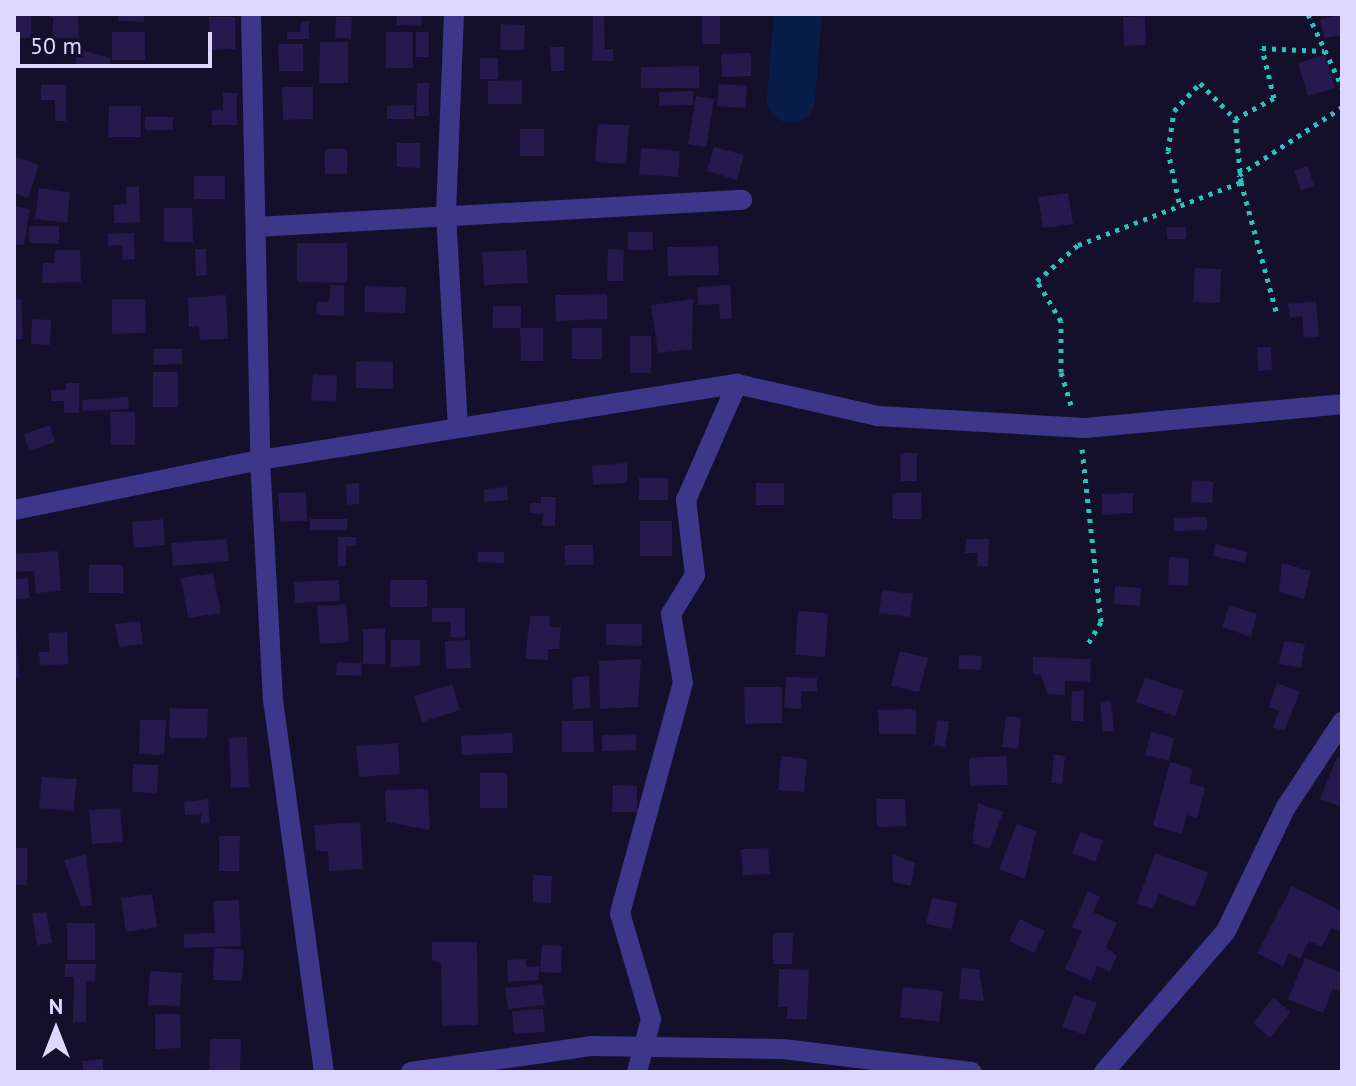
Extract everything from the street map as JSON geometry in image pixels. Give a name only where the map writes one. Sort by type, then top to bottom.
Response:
[{"type":"street","points":[[251,14],[260,460],[273,700],[324,1072]]},
{"type":"street","points":[[454,14],[446,213],[458,426]]},
{"type":"street","points":[[256,227],[446,213],[742,200]]},
{"type":"street","points":[[637,1072],[651,1019],[620,913],[683,683],[671,614],[695,575],[686,500],[737,384]]},
{"type":"street","points":[[14,510],[260,460],[458,426],[737,384],[878,416],[1077,428],[1342,404]]},
{"type":"street","points":[[1104,1072],[1226,931],[1286,807],[1342,722]]},
{"type":"street","points":[[411,1072],[592,1046],[783,1049],[972,1072]]},
{"type":"path","points":[[1308,14],[1342,87]]},
{"type":"path","points":[[1235,119],[1274,98],[1262,48],[1324,51]]},
{"type":"path","points":[[1179,202],[1168,151],[1174,111],[1200,83],[1235,119],[1241,182]]},
{"type":"path","points":[[1276,311],[1239,175],[1272,150],[1342,107]]},
{"type":"path","points":[[1086,647],[1101,622],[1088,473],[1061,372],[1061,321],[1037,281],[1078,245],[1179,202],[1241,182]]},
{"type":"building","points":[[14,14],[31,14],[31,38],[14,38]]},
{"type":"building","points":[[43,14],[78,14],[79,38],[53,38],[53,18]]},
{"type":"building","points":[[118,14],[144,14],[144,22],[118,21]]},
{"type":"building","points":[[397,14],[422,14],[421,26],[397,25]]},
{"type":"building","points":[[593,14],[604,16],[605,49],[613,49],[613,61],[592,61]]},
{"type":"building","points":[[702,15],[720,15],[720,44],[702,44]]},
{"type":"building","points":[[1342,15],[1342,35],[1324,38],[1320,19]]},
{"type":"building","points":[[1145,16],[1146,45],[1124,46],[1123,17]]},
{"type":"building","points":[[209,17],[235,17],[235,49],[210,50]]},
{"type":"building","points":[[336,17],[352,17],[351,38],[335,38]]},
{"type":"building","points":[[301,21],[309,21],[309,39],[287,39],[287,32],[300,32]]},
{"type":"building","points":[[501,24],[525,25],[524,50],[500,50]]},
{"type":"building","points":[[112,32],[145,32],[145,60],[112,60]]},
{"type":"building","points":[[386,32],[413,32],[413,68],[386,68]]},
{"type":"building","points":[[416,32],[429,32],[429,57],[416,57]]},
{"type":"building","points":[[320,42],[348,42],[348,83],[319,83]]},
{"type":"building","points":[[278,44],[303,44],[303,71],[279,71]]},
{"type":"building","points":[[550,47],[564,47],[564,71],[551,71]]},
{"type":"building","points":[[76,49],[110,58],[111,68],[76,68]]},
{"type":"building","points":[[751,53],[751,76],[722,77],[721,54]]},
{"type":"building","points":[[1325,55],[1335,88],[1308,96],[1298,63]]},
{"type":"building","points":[[480,58],[498,58],[498,79],[480,79]]},
{"type":"building","points":[[699,66],[699,88],[641,88],[641,67]]},
{"type":"building","points":[[522,80],[522,104],[488,104],[488,81]]},
{"type":"building","points":[[417,83],[429,83],[429,116],[416,116]]},
{"type":"building","points":[[719,84],[747,86],[745,108],[717,106]]},
{"type":"building","points":[[41,85],[66,85],[66,121],[55,121],[55,100],[41,100]]},
{"type":"building","points":[[282,87],[313,87],[313,119],[283,120]]},
{"type":"building","points":[[693,91],[693,105],[659,106],[659,92]]},
{"type":"building","points":[[223,93],[237,93],[237,125],[212,125],[212,110],[223,110]]},
{"type":"building","points":[[696,96],[714,99],[706,147],[688,144]]},
{"type":"building","points":[[414,105],[414,119],[387,119],[387,106]]},
{"type":"building","points":[[109,106],[141,106],[141,137],[108,137]]},
{"type":"building","points":[[145,117],[173,117],[173,130],[145,130]]},
{"type":"building","points":[[598,124],[629,125],[626,164],[595,162]]},
{"type":"building","points":[[520,129],[544,129],[544,156],[520,156]]},
{"type":"building","points":[[397,143],[420,143],[420,168],[397,167]]},
{"type":"building","points":[[714,147],[744,155],[737,180],[707,171]]},
{"type":"building","points":[[641,148],[680,151],[678,177],[639,174]]},
{"type":"building","points":[[325,149],[347,149],[347,174],[325,174]]},
{"type":"building","points":[[14,156],[39,165],[28,198],[14,193]]},
{"type":"building","points":[[1308,166],[1314,186],[1301,190],[1294,170]]},
{"type":"building","points":[[194,176],[225,176],[225,199],[194,199]]},
{"type":"building","points":[[139,186],[140,222],[114,223],[114,205],[126,204],[126,187]]},
{"type":"building","points":[[39,188],[70,192],[67,223],[35,219]]},
{"type":"building","points":[[1068,193],[1073,224],[1043,228],[1038,197]]},
{"type":"building","points":[[14,206],[30,209],[24,245],[14,244]]},
{"type":"building","points":[[164,208],[192,208],[193,242],[164,242]]},
{"type":"building","points":[[29,226],[59,226],[59,244],[29,243]]},
{"type":"building","points":[[1166,227],[1186,227],[1186,239],[1167,239]]},
{"type":"building","points":[[628,232],[653,232],[653,250],[628,250]]},
{"type":"building","points":[[134,233],[135,259],[123,260],[122,245],[108,246],[108,234]]},
{"type":"building","points":[[297,243],[347,243],[347,283],[297,282]]},
{"type":"building","points":[[718,246],[719,275],[668,276],[667,247]]},
{"type":"building","points":[[195,249],[206,249],[207,275],[196,276]]},
{"type":"building","points":[[608,249],[624,250],[623,281],[607,281]]},
{"type":"building","points":[[55,250],[80,250],[81,282],[42,283],[43,263],[54,263]]},
{"type":"building","points":[[526,250],[528,283],[484,285],[482,252]]},
{"type":"building","points":[[1195,268],[1221,269],[1220,303],[1193,302]]},
{"type":"building","points":[[330,285],[344,285],[344,316],[316,315],[317,302],[329,302]]},
{"type":"building","points":[[730,285],[732,318],[720,319],[719,304],[698,305],[697,287]]},
{"type":"building","points":[[365,286],[406,287],[405,313],[365,312]]},
{"type":"building","points":[[607,294],[607,319],[556,321],[555,295]]},
{"type":"building","points":[[226,295],[228,339],[200,340],[199,326],[189,327],[188,298]]},
{"type":"building","points":[[21,299],[23,339],[14,339],[14,300]]},
{"type":"building","points":[[112,299],[145,299],[146,333],[112,334]]},
{"type":"building","points":[[693,299],[692,349],[658,353],[651,305]]},
{"type":"building","points":[[1316,301],[1319,337],[1304,338],[1302,316],[1290,318],[1288,304]]},
{"type":"building","points":[[493,306],[521,306],[521,328],[493,328]]},
{"type":"building","points":[[32,319],[51,320],[50,345],[31,344]]},
{"type":"building","points":[[520,328],[543,328],[543,361],[521,361]]},
{"type":"building","points":[[572,328],[602,328],[602,359],[572,359]]},
{"type":"building","points":[[630,336],[651,336],[651,373],[630,373]]},
{"type":"building","points":[[1257,347],[1271,347],[1272,370],[1258,371]]},
{"type":"building","points":[[153,349],[182,349],[182,364],[154,365]]},
{"type":"building","points":[[356,361],[393,362],[393,389],[356,388]]},
{"type":"building","points":[[153,372],[178,372],[178,407],[153,407]]},
{"type":"building","points":[[313,374],[337,376],[336,402],[311,400]]},
{"type":"building","points":[[66,383],[79,383],[79,413],[64,413],[64,401],[51,401],[51,390],[66,390]]},
{"type":"building","points":[[128,397],[129,409],[83,411],[82,400]]},
{"type":"building","points":[[110,412],[135,412],[135,445],[111,445]]},
{"type":"building","points":[[50,425],[55,442],[29,451],[24,434]]},
{"type":"building","points":[[900,453],[917,453],[917,481],[901,481]]},
{"type":"building","points":[[627,463],[627,483],[593,485],[592,466]]},
{"type":"building","points":[[639,478],[668,478],[668,500],[639,500]]},
{"type":"building","points":[[1192,480],[1214,482],[1212,503],[1191,502]]},
{"type":"building","points":[[359,483],[359,504],[347,505],[346,484]]},
{"type":"building","points":[[756,483],[784,483],[784,505],[756,505]]},
{"type":"building","points":[[507,487],[508,500],[484,502],[484,489]]},
{"type":"building","points":[[306,492],[307,521],[280,522],[278,493]]},
{"type":"building","points":[[892,493],[921,493],[922,519],[893,519]]},
{"type":"building","points":[[1133,493],[1133,513],[1102,515],[1102,494]]},
{"type":"building","points":[[541,497],[556,497],[555,526],[542,526],[543,514],[530,513],[530,503],[541,503]]},
{"type":"building","points":[[1207,517],[1207,530],[1174,531],[1174,518]]},
{"type":"building","points":[[163,519],[165,545],[134,548],[132,522]]},
{"type":"building","points":[[310,519],[347,519],[347,530],[310,530]]},
{"type":"building","points":[[640,521],[672,521],[672,556],[640,556]]},
{"type":"building","points":[[338,537],[356,537],[356,546],[346,546],[346,566],[338,566]]},
{"type":"building","points":[[227,539],[229,561],[173,566],[171,543]]},
{"type":"building","points":[[966,539],[989,539],[988,567],[977,566],[978,553],[965,553]]},
{"type":"building","points":[[1215,544],[1247,552],[1245,563],[1213,556]]},
{"type":"building","points":[[565,545],[593,545],[594,565],[565,565]]},
{"type":"building","points":[[58,551],[61,591],[36,593],[34,571],[14,572],[14,554]]},
{"type":"building","points":[[478,552],[504,552],[504,563],[477,562]]},
{"type":"building","points":[[1169,557],[1189,558],[1188,586],[1168,585]]},
{"type":"building","points":[[1282,563],[1311,571],[1304,599],[1279,592]]},
{"type":"building","points":[[89,565],[123,565],[123,593],[89,593]]},
{"type":"building","points":[[213,573],[221,613],[188,618],[181,578]]},
{"type":"building","points":[[28,578],[30,598],[14,599],[14,579]]},
{"type":"building","points":[[339,580],[340,601],[295,603],[294,582]]},
{"type":"building","points":[[390,580],[427,580],[427,607],[390,607]]},
{"type":"building","points":[[1115,586],[1141,588],[1140,606],[1114,604]]},
{"type":"building","points":[[882,590],[913,594],[910,617],[879,613]]},
{"type":"building","points":[[346,604],[349,642],[320,644],[317,606]]},
{"type":"building","points":[[1229,605],[1257,614],[1251,637],[1222,627]]},
{"type":"building","points":[[432,608],[465,608],[465,638],[450,637],[451,622],[432,622]]},
{"type":"building","points":[[798,611],[828,613],[825,657],[795,655]]},
{"type":"building","points":[[530,616],[550,616],[549,627],[561,627],[559,649],[548,649],[548,660],[525,659]]},
{"type":"building","points":[[140,621],[143,644],[119,647],[115,624]]},
{"type":"building","points":[[606,624],[642,624],[642,646],[606,645]]},
{"type":"building","points":[[385,628],[385,664],[363,664],[363,629]]},
{"type":"building","points":[[14,632],[19,677],[14,678]]},
{"type":"building","points":[[67,632],[68,664],[40,666],[39,652],[50,652],[48,633]]},
{"type":"building","points":[[391,640],[420,640],[420,666],[391,667]]},
{"type":"building","points":[[470,640],[471,668],[446,669],[445,641]]},
{"type":"building","points":[[1284,641],[1305,644],[1301,668],[1279,664]]},
{"type":"building","points":[[900,651],[928,658],[919,692],[891,686]]},
{"type":"building","points":[[959,655],[982,656],[981,670],[958,669]]},
{"type":"building","points":[[1033,657],[1091,659],[1090,682],[1065,681],[1065,695],[1047,694],[1041,675],[1033,674]]},
{"type":"building","points":[[641,659],[638,707],[600,709],[599,661]]},
{"type":"building","points":[[337,662],[362,663],[361,676],[336,675]]},
{"type":"building","points":[[589,676],[590,708],[573,709],[572,677]]},
{"type":"building","points":[[786,677],[817,678],[817,691],[801,691],[801,709],[784,708]]},
{"type":"building","points":[[1145,677],[1184,691],[1175,716],[1136,702]]},
{"type":"building","points":[[1277,683],[1300,692],[1284,731],[1273,727],[1279,711],[1268,707]]},
{"type":"building","points":[[452,684],[460,710],[422,722],[414,696]]},
{"type":"building","points":[[744,687],[782,687],[782,723],[745,724]]},
{"type":"building","points":[[1072,691],[1084,691],[1083,721],[1071,721]]},
{"type":"building","points":[[1111,701],[1114,731],[1103,732],[1100,702]]},
{"type":"building","points":[[170,708],[208,709],[207,738],[169,738]]},
{"type":"building","points":[[916,709],[916,734],[879,734],[878,710]]},
{"type":"building","points":[[1006,716],[1021,718],[1018,749],[1002,747]]},
{"type":"building","points":[[140,720],[166,720],[164,755],[139,754]]},
{"type":"building","points":[[937,720],[949,721],[945,747],[934,745]]},
{"type":"building","points":[[562,721],[593,721],[594,752],[562,752]]},
{"type":"building","points":[[1151,732],[1174,738],[1169,761],[1145,755]]},
{"type":"building","points":[[512,733],[513,753],[462,755],[461,736]]},
{"type":"building","points":[[636,734],[636,750],[602,751],[602,735]]},
{"type":"building","points":[[247,737],[249,787],[231,788],[229,738]]},
{"type":"building","points":[[398,743],[400,774],[359,777],[356,746]]},
{"type":"building","points":[[1054,754],[1065,756],[1062,784],[1051,783]]},
{"type":"building","points":[[781,756],[807,759],[804,792],[778,790]]},
{"type":"building","points":[[1006,756],[1008,785],[970,786],[969,758]]},
{"type":"building","points":[[1337,757],[1342,759],[1342,807],[1320,799]]},
{"type":"building","points":[[1170,762],[1193,769],[1189,783],[1205,788],[1197,818],[1187,815],[1182,834],[1153,826]]},
{"type":"building","points":[[133,764],[158,765],[157,793],[132,792]]},
{"type":"building","points":[[480,773],[507,773],[507,808],[480,808]]},
{"type":"building","points":[[42,777],[77,779],[73,811],[39,808]]},
{"type":"building","points":[[613,785],[637,786],[637,812],[612,812]]},
{"type":"building","points":[[428,789],[430,830],[386,822],[385,790]]},
{"type":"building","points":[[208,799],[210,823],[201,824],[201,814],[185,815],[184,802]]},
{"type":"building","points":[[876,799],[905,799],[906,826],[877,827]]},
{"type":"building","points":[[978,803],[1003,812],[990,849],[972,843]]},
{"type":"building","points":[[120,808],[123,842],[92,844],[89,810]]},
{"type":"building","points":[[360,822],[363,869],[329,871],[328,851],[316,851],[314,825]]},
{"type":"building","points":[[1017,824],[1036,831],[1025,879],[999,869]]},
{"type":"building","points":[[1080,832],[1103,841],[1095,862],[1072,853]]},
{"type":"building","points":[[219,836],[240,836],[239,871],[219,871]]},
{"type":"building","points":[[14,848],[27,848],[27,885],[14,885]]},
{"type":"building","points":[[768,848],[770,874],[743,875],[741,849]]},
{"type":"building","points":[[1155,853],[1208,872],[1195,907],[1159,894],[1153,909],[1137,903]]},
{"type":"building","points":[[86,854],[92,905],[81,907],[64,860]]},
{"type":"building","points":[[892,854],[915,863],[911,886],[893,882]]},
{"type":"building","points":[[533,875],[552,876],[551,903],[533,902]]},
{"type":"building","points":[[1292,886],[1342,911],[1342,926],[1339,932],[1332,928],[1322,947],[1309,941],[1300,959],[1289,953],[1283,966],[1257,953]]},
{"type":"building","points":[[1088,891],[1100,897],[1093,912],[1117,923],[1106,947],[1117,956],[1110,972],[1097,966],[1091,981],[1065,969],[1082,931],[1072,927]]},
{"type":"building","points":[[152,894],[157,927],[126,932],[121,898]]},
{"type":"building","points":[[932,898],[957,903],[952,929],[926,924]]},
{"type":"building","points":[[239,900],[241,946],[184,948],[184,934],[215,933],[213,901]]},
{"type":"building","points":[[46,912],[52,943],[37,945],[32,914]]},
{"type":"building","points":[[1020,919],[1045,931],[1034,953],[1009,941]]},
{"type":"building","points":[[67,923],[95,923],[95,960],[67,960]]},
{"type":"building","points":[[773,933],[793,933],[792,964],[773,964]]},
{"type":"building","points":[[432,942],[477,942],[478,1025],[442,1026],[441,964],[432,960]]},
{"type":"building","points":[[542,945],[562,946],[561,973],[540,972]]},
{"type":"building","points":[[214,948],[244,950],[242,981],[213,980]]},
{"type":"building","points":[[1305,958],[1342,973],[1342,992],[1333,988],[1323,1013],[1288,999]]},
{"type":"building","points":[[526,959],[526,967],[539,966],[539,980],[508,982],[507,960]]},
{"type":"building","points":[[65,964],[96,964],[95,982],[86,981],[86,1022],[73,1022],[74,977],[65,977]]},
{"type":"building","points":[[962,968],[979,969],[984,1001],[959,999]]},
{"type":"building","points":[[779,969],[809,970],[807,1019],[787,1019],[787,1007],[778,1007]]},
{"type":"building","points":[[150,971],[182,973],[180,1006],[148,1005]]},
{"type":"building","points":[[542,984],[545,1005],[508,1009],[505,988]]},
{"type":"building","points":[[903,987],[943,991],[939,1022],[900,1017]]},
{"type":"building","points":[[1074,995],[1097,1003],[1085,1035],[1062,1027]]},
{"type":"building","points":[[1273,998],[1291,1012],[1270,1038],[1253,1023]]},
{"type":"building","points":[[543,1009],[545,1032],[514,1034],[512,1011]]},
{"type":"building","points":[[155,1014],[180,1014],[181,1048],[155,1049]]},
{"type":"building","points":[[210,1039],[241,1039],[240,1072],[209,1072]]},
{"type":"building","points":[[103,1059],[103,1072],[83,1072],[83,1061]]},
{"type":"waterway","points":[[791,99],[798,14]]}]
